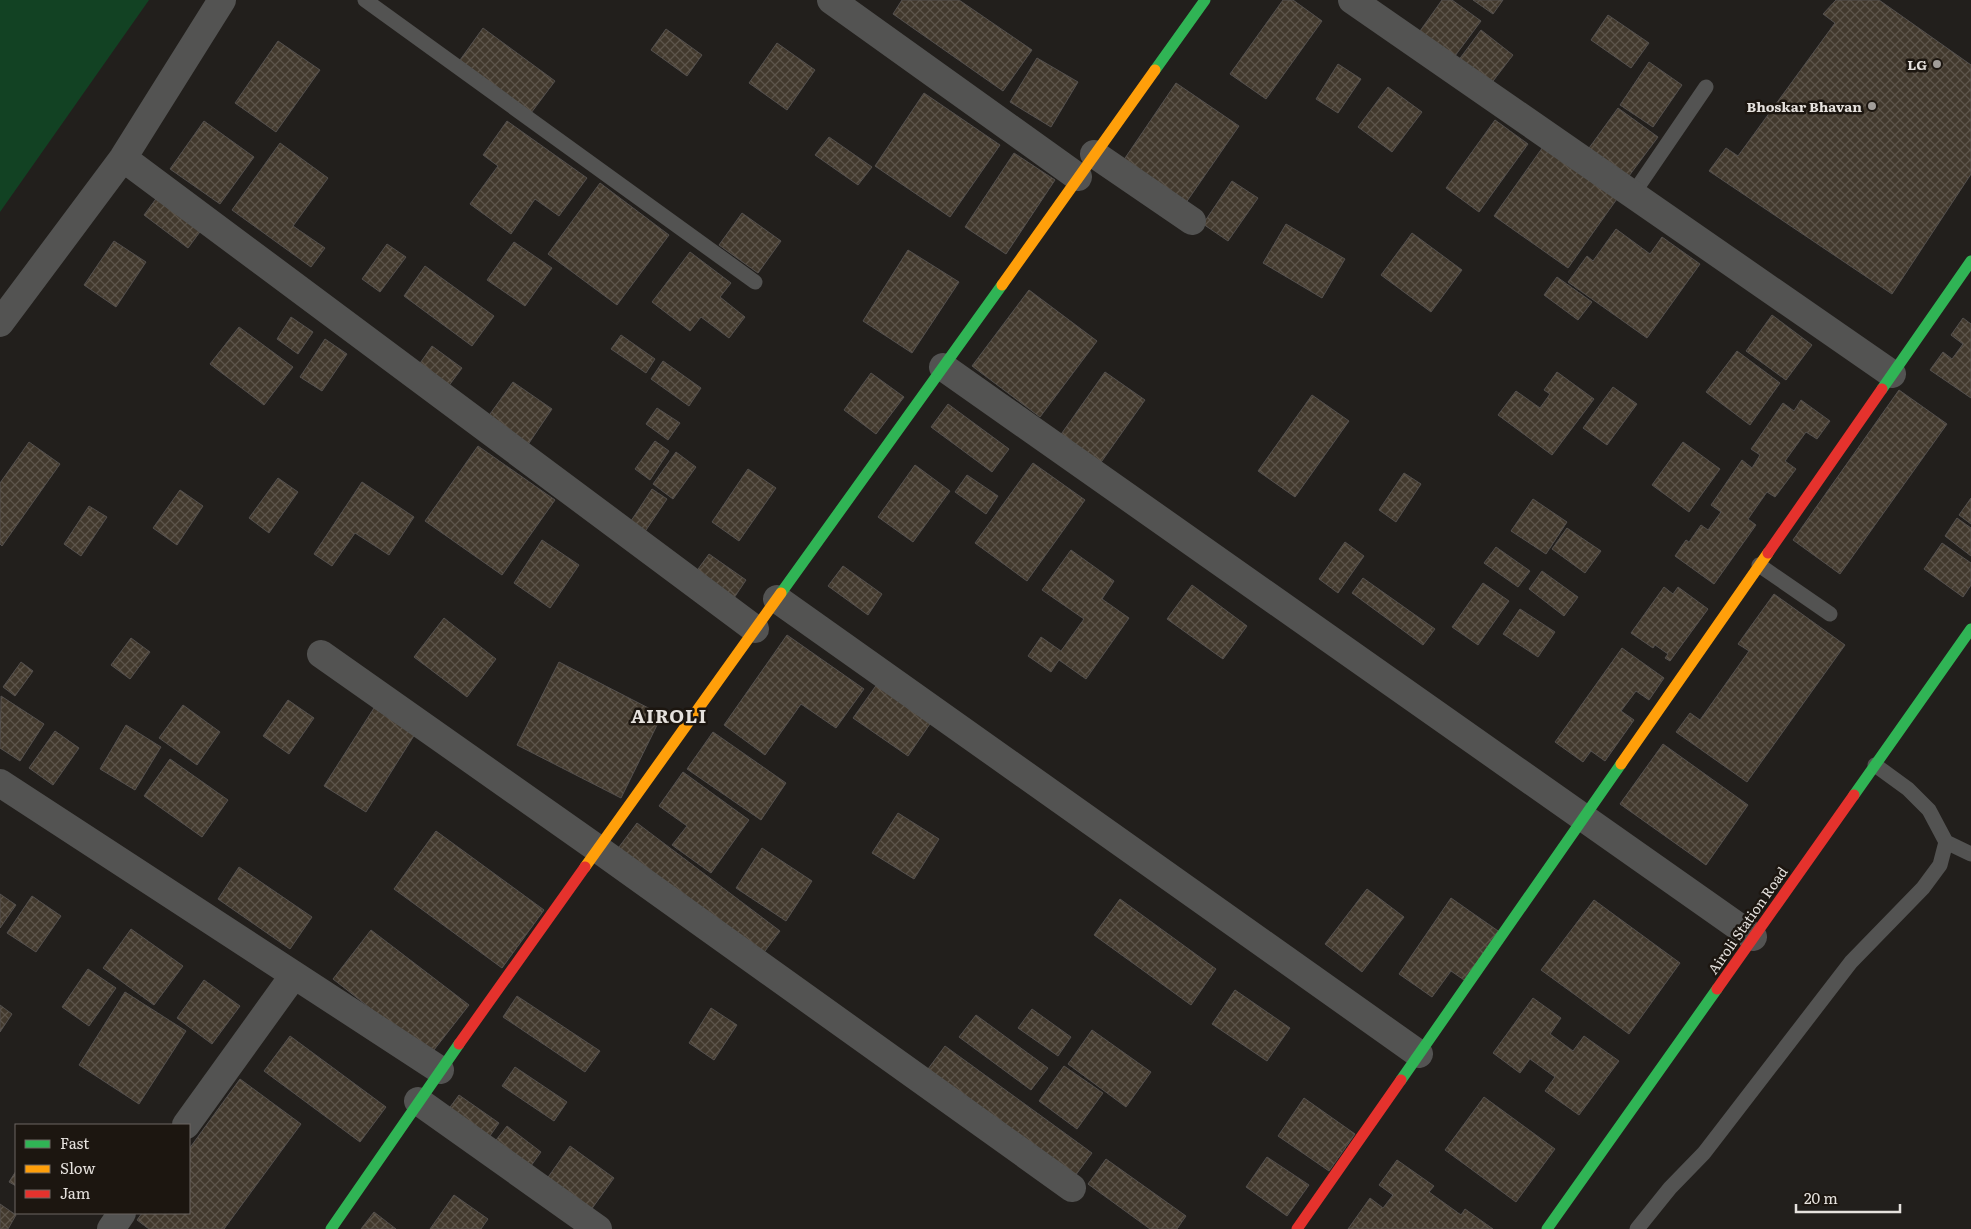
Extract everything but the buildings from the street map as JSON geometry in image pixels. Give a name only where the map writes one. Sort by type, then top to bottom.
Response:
[{"type":"street","points":[[0,323],[123,158],[222,0]]},
{"type":"street","points":[[831,0],[1078,177]]},
{"type":"street","points":[[331,1229],[440,1070],[1204,0]]},
{"type":"street","points":[[1352,0],[1892,374]]},
{"type":"street","points":[[1094,154],[1192,221]]},
{"type":"street","points":[[123,158],[755,629]]},
{"type":"street","points":[[1297,1229],[1971,261]]},
{"type":"street","points":[[943,367],[1753,937]]},
{"type":"street","points":[[777,599],[1419,1054]]},
{"type":"street","name":"Airoli Station Road","points":[[1547,1229],[1971,629]]},
{"type":"street","points":[[321,654],[598,849],[1072,1188]]},
{"type":"street","points":[[0,783],[440,1070]]},
{"type":"street","points":[[187,1124],[294,975]]},
{"type":"street","points":[[418,1101],[598,1229]]},
{"type":"street","points":[[111,1229],[121,1214]]},
{"type":"lane","points":[[365,0],[755,282]]},
{"type":"lane","points":[[1633,194],[1706,87]]},
{"type":"lane","points":[[1759,565],[1830,614]]},
{"type":"lane","points":[[1875,765],[1908,790],[1930,810],[1946,842],[1971,854]]},
{"type":"lane","points":[[1638,1229],[1670,1188],[1704,1153],[1851,962],[1923,888],[1940,865],[1946,842]]},
{"type":"green space","points":[[0,0],[149,0],[0,212]]},
{"type":"traffic: fast","points":[[1155,70],[1205,0]]},
{"type":"traffic: fast","points":[[1882,389],[1971,261]]},
{"type":"traffic: fast","points":[[781,593],[1002,285]]},
{"type":"traffic: fast","points":[[1854,795],[1971,629]]},
{"type":"traffic: fast","points":[[1401,1080],[1621,764]]},
{"type":"traffic: fast","points":[[1547,1229],[1717,989]]},
{"type":"traffic: fast","points":[[331,1229],[459,1044]]},
{"type":"traffic: slow","points":[[1002,285],[1155,70]]},
{"type":"traffic: slow","points":[[1621,764],[1768,553]]},
{"type":"traffic: slow","points":[[585,867],[781,593]]},
{"type":"traffic: jam","points":[[1768,553],[1882,389]]},
{"type":"traffic: jam","points":[[1717,989],[1854,795]]},
{"type":"traffic: jam","points":[[459,1044],[585,867]]},
{"type":"traffic: jam","points":[[1297,1229],[1401,1080]]},
{"type":"place","name":"LG","points":[[1937,64]]},
{"type":"place","name":"Bhoskar Bhavan","points":[[1872,106]]},
{"type":"district","name":"AIROLI","points":[[669,715]]}]
